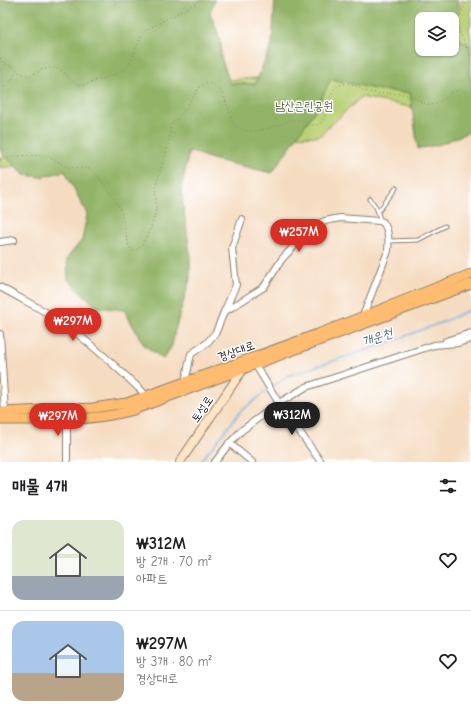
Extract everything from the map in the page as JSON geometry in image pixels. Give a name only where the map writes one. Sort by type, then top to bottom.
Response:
[{"type":"main road","name":"경상대로","points":[[0,420],[67,420],[97,418],[130,411],[243,370],[253,362],[363,316],[471,274]]},
{"type":"main road","name":"경상대로","points":[[3,412],[65,410],[118,405],[185,382],[253,362],[471,284]]},
{"type":"street","points":[[224,312],[264,287],[282,258],[312,227],[325,221],[340,218],[383,222],[387,228],[389,241],[388,251],[363,316]]},
{"type":"street","points":[[185,382],[191,354],[207,343],[216,332],[236,285],[232,248],[242,220]]},
{"type":"street","points":[[0,242],[14,240]]},
{"type":"street","points":[[0,287],[57,319],[75,332],[118,368],[147,396]]},
{"type":"street","points":[[215,462],[229,443],[241,431],[278,402],[306,387],[471,333]]},
{"type":"street","points":[[0,334],[3,412]]},
{"type":"street","points":[[434,345],[458,343],[471,339]]},
{"type":"street","points":[[253,362],[278,402],[321,462]]},
{"type":"street","name":"토성로","points":[[180,462],[243,370]]},
{"type":"street","points":[[65,410],[67,420],[67,462]]},
{"type":"street","points":[[229,443],[252,462]]},
{"type":"lane","points":[[378,212],[396,188]]},
{"type":"lane","points":[[370,199],[374,202],[381,222]]},
{"type":"lane","points":[[389,241],[418,240],[445,226]]},
{"type":"path","points":[[0,58],[20,74],[27,76],[48,68],[59,69],[65,72],[72,80],[80,85],[108,76],[126,68],[146,30],[200,0]]},
{"type":"path","points":[[468,0],[456,23],[471,58]]},
{"type":"path","points":[[0,88],[5,87],[10,82],[16,71]]},
{"type":"path","points":[[0,160],[16,156],[40,155],[49,156],[68,167],[91,170],[105,186],[121,211],[130,250],[137,251],[151,227],[155,216],[156,183],[170,137],[170,125],[182,114],[200,86],[212,84],[218,87],[223,95],[233,124],[245,131],[271,128],[293,120],[314,125],[318,124],[323,120],[332,91],[337,86],[343,84],[351,83],[357,85],[361,90],[368,92],[409,95],[428,105],[440,103],[452,92],[458,90],[471,93]]},
{"type":"green space","name":"남산근린공원","points":[[0,0],[215,0],[210,12],[221,44],[221,57],[230,83],[255,84],[272,44],[275,0],[458,0],[456,12],[415,12],[415,56],[459,56],[459,39],[471,46],[471,131],[441,144],[418,149],[410,93],[379,90],[331,79],[316,109],[272,173],[215,160],[189,151],[181,190],[190,253],[190,279],[175,330],[172,346],[163,359],[144,345],[124,310],[97,307],[68,280],[67,258],[82,240],[87,214],[65,171],[42,177],[24,175],[0,151]]},
{"type":"green space","points":[[462,0],[471,0],[471,24],[469,28],[471,38],[471,64],[459,49],[458,12]]},
{"type":"green space","name":"남산근린공원","points":[[326,74],[436,97],[435,112],[361,97],[319,136],[234,138],[95,179],[29,164],[0,168],[0,157],[31,150],[193,82]]},
{"type":"waterway","name":"개운천","points":[[271,388],[287,376],[385,344],[445,321],[471,309]]},
{"type":"waterway","points":[[200,462],[241,411],[268,390]]}]
